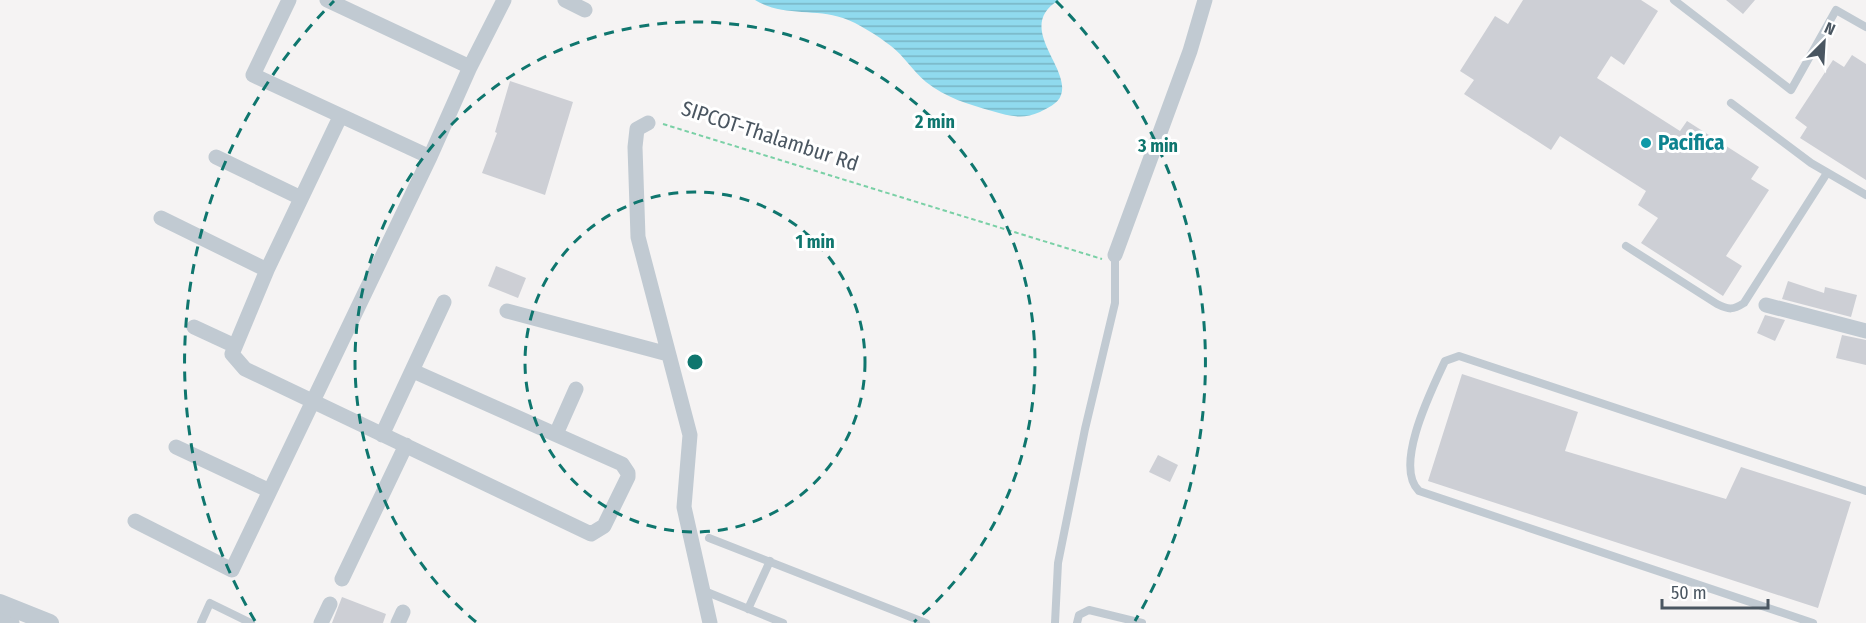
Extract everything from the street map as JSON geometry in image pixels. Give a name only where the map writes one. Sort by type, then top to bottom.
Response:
[{"type":"street","points":[[288,0],[254,75],[430,157]]},
{"type":"street","points":[[327,0],[470,67]]},
{"type":"street","points":[[135,521],[232,570],[268,490],[504,0]]},
{"type":"street","points":[[565,0],[585,10]]},
{"type":"street","points":[[1115,255],[1190,51],[1205,0]]},
{"type":"street","points":[[340,117],[267,270],[232,354],[245,369],[591,534],[604,526],[624,486],[628,472],[622,464],[413,371]]},
{"type":"street","name":"SIPCOT-Thalambur Rd","points":[[648,123],[637,129],[635,147],[638,237],[690,435],[684,507],[700,590],[710,623]]},
{"type":"street","points":[[216,157],[301,198]]},
{"type":"street","points":[[160,218],[267,270]]},
{"type":"street","points":[[382,435],[444,302]]},
{"type":"street","points":[[1766,305],[1866,331]]},
{"type":"street","points":[[507,311],[668,354]]},
{"type":"street","points":[[194,327],[235,346]]},
{"type":"street","points":[[556,434],[576,388]]},
{"type":"street","points":[[342,579],[406,445]]},
{"type":"street","points":[[177,447],[268,490]]},
{"type":"street","points":[[0,603],[50,623]]},
{"type":"street","points":[[321,623],[330,604]]},
{"type":"street","points":[[0,618],[12,623]]},
{"type":"lane","points":[[1674,0],[1791,90],[1836,10],[1866,27]]},
{"type":"lane","points":[[1731,103],[1827,173],[1866,195]]},
{"type":"lane","points":[[1626,246],[1717,304],[1728,309],[1735,309],[1744,303],[1827,173]]},
{"type":"lane","points":[[1055,623],[1058,563],[1085,429],[1115,303],[1115,255]]},
{"type":"lane","points":[[1813,623],[1419,491],[1413,485],[1408,471],[1421,414],[1445,361],[1459,356],[1866,491]]},
{"type":"lane","points":[[709,538],[926,623]]},
{"type":"lane","points":[[748,609],[770,561]]},
{"type":"lane","points":[[700,590],[783,623]]},
{"type":"lane","points":[[201,623],[210,603],[251,623]]},
{"type":"lane","points":[[1077,623],[1079,615],[1089,610],[1142,623]]},
{"type":"path","name":"SIPCOT-Thalambur Rd","points":[[648,123],[662,123],[1086,255],[1107,260],[1115,255]]},
{"type":"water","points":[[755,0],[1059,0],[1047,11],[1042,22],[1042,35],[1059,72],[1062,84],[1061,95],[1057,101],[1040,112],[1022,117],[974,106],[934,88],[921,78],[891,46],[855,23],[821,13],[776,9]]},
{"type":"building","name":"Pacifica","points":[[1523,0],[1641,0],[1658,11],[1624,65],[1611,56],[1597,78],[1680,131],[1687,121],[1759,167],[1751,179],[1769,190],[1726,256],[1742,266],[1723,296],[1641,243],[1658,218],[1638,205],[1646,191],[1560,136],[1551,150],[1464,94],[1474,80],[1460,71],[1495,16],[1508,24]]},
{"type":"building","points":[[1726,0],[1755,0],[1743,14]]},
{"type":"building","points":[[1852,55],[1866,64],[1866,180],[1800,138],[1807,127],[1795,118],[1833,60],[1844,67]]},
{"type":"building","points":[[510,81],[573,102],[545,195],[482,173],[497,133],[495,132]]},
{"type":"building","points":[[496,266],[526,278],[518,298],[488,286]]},
{"type":"building","points":[[1788,281],[1824,293],[1825,287],[1857,295],[1851,317],[1782,299]]},
{"type":"building","points":[[1765,315],[1785,320],[1775,341],[1757,333]]},
{"type":"building","points":[[1842,335],[1866,340],[1866,365],[1836,358]]},
{"type":"building","points":[[1462,374],[1578,412],[1565,451],[1726,499],[1741,467],[1851,502],[1818,608],[1428,481]]},
{"type":"building","points":[[1158,455],[1178,465],[1170,482],[1149,472]]},
{"type":"building","points":[[342,597],[386,614],[383,623],[332,623]]},
{"type":"place","name":"Pacifica","points":[[1646,143]]}]
